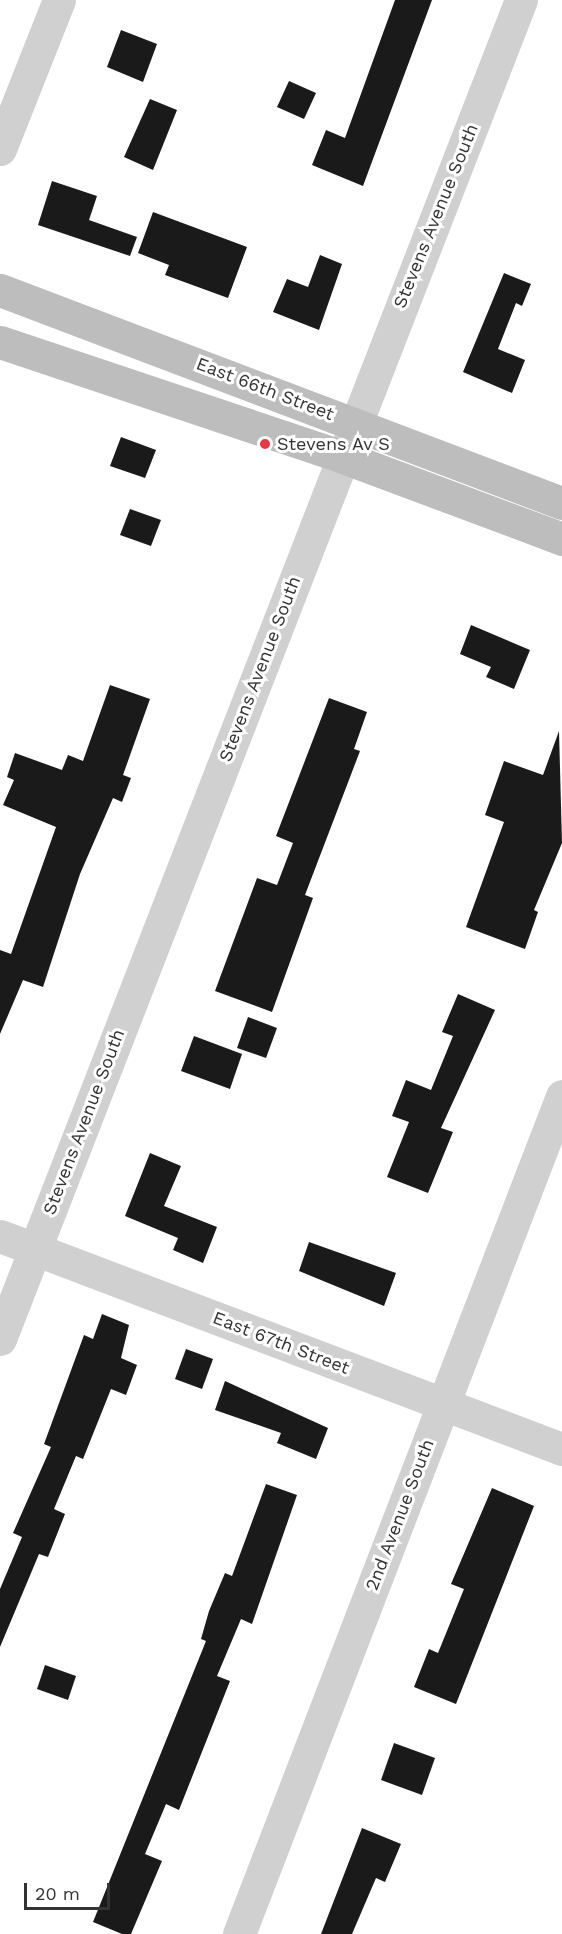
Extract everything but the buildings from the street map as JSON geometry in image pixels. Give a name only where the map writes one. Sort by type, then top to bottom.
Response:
[{"type":"main road","name":"East 66th Street","points":[[0,290],[562,503]]},
{"type":"main road","name":"East 66th Street","points":[[0,342],[343,457],[562,539]]},
{"type":"street","points":[[0,149],[59,0]]},
{"type":"street","name":"Stevens Avenue South","points":[[0,1339],[521,0]]},
{"type":"street","name":"2nd Avenue South","points":[[239,1934],[562,1096]]},
{"type":"street","name":"East 67th Street","points":[[0,1236],[562,1449]]},
{"type":"place","name":"Stevens Av S","points":[[265,444]]}]
